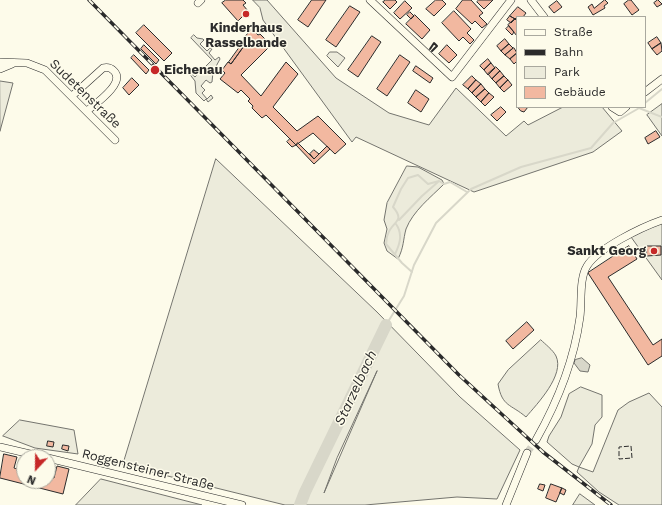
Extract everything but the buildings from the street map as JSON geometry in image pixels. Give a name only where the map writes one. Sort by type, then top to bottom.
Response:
[{"type":"street","points":[[370,0],[452,77],[511,0]]},
{"type":"street","points":[[531,0],[543,16]]},
{"type":"street","name":"Sudetenstraße","points":[[0,62],[34,65],[45,70],[115,140]]},
{"type":"street","name":"Sudetenstraße","points":[[0,69],[14,64]]},
{"type":"street","points":[[72,96],[100,70],[106,68],[113,70],[117,75],[115,85],[87,112]]},
{"type":"street","points":[[646,91],[662,79]]},
{"type":"street","points":[[613,108],[620,112],[625,108]]},
{"type":"street","points":[[536,440],[565,382],[580,317],[584,276],[587,266],[592,259],[626,236],[642,227],[662,220]]},
{"type":"street","points":[[0,447],[16,451]]},
{"type":"street","points":[[506,505],[527,453]]},
{"type":"street","name":"Roggensteiner Straße","points":[[56,460],[242,505]]},
{"type":"green space","points":[[253,0],[267,0],[336,78],[389,113],[429,125],[456,88],[506,136],[524,121],[528,125],[561,108],[603,108],[622,131],[593,152],[474,192],[356,137],[352,142],[263,20],[260,8]]},
{"type":"green space","points":[[194,35],[197,38],[204,40],[200,44],[207,51],[210,48],[212,49],[209,53],[215,60],[219,57],[220,59],[213,72],[212,82],[210,83],[206,80],[201,86],[205,90],[202,93],[207,99],[211,95],[213,98],[208,102],[206,99],[204,101],[196,93],[195,81],[184,67],[195,77],[212,60],[191,38]]},
{"type":"green space","points":[[330,52],[337,52],[345,58],[338,67],[327,56]]},
{"type":"green space","points":[[0,81],[13,83],[0,131]]},
{"type":"green space","points":[[662,104],[662,136],[647,115]]},
{"type":"green space","points":[[216,159],[377,312],[460,397],[520,450],[497,499],[457,497],[365,505],[285,505],[123,465]],"holes":[[[377,371],[324,493],[337,458]]]},
{"type":"green space","points":[[407,166],[418,167],[442,180],[444,184],[423,205],[409,222],[398,259],[387,251],[384,243],[387,229],[384,220],[387,203]]},
{"type":"green space","points":[[662,223],[662,280],[631,237]]},
{"type":"green space","points":[[541,340],[556,356],[558,364],[557,372],[543,397],[526,417],[505,401],[502,397],[498,384],[508,370]]},
{"type":"green space","points":[[581,387],[602,395],[602,417],[595,425],[592,444],[579,467],[572,464],[547,442],[561,417],[569,394]]},
{"type":"green space","points":[[649,393],[662,407],[662,505],[619,505],[599,492],[577,472],[579,467],[593,472],[618,410],[629,402]]},
{"type":"green space","points":[[20,420],[74,430],[78,454],[56,451],[56,449],[35,448],[3,436]]},
{"type":"green space","points":[[101,479],[202,505],[76,505]]},
{"type":"green space","points":[[580,494],[595,505],[573,505]]},
{"type":"shaded area","points":[[582,358],[590,365],[588,372],[580,371],[574,363],[575,360]]},
{"type":"waterway","name":"Starzelbach","points":[[646,102],[662,89]]},
{"type":"waterway","points":[[639,108],[662,117]]},
{"type":"waterway","name":"Starzelbach","points":[[386,325],[404,296],[414,265],[436,223],[471,189],[521,167],[591,148],[613,123],[639,108]]},
{"type":"waterway","name":"Starzelbach","points":[[412,272],[402,263],[386,244],[387,236],[398,219],[397,212],[393,207],[408,178],[418,175],[428,184],[439,181],[444,184],[450,182],[467,192]]},
{"type":"waterway","name":"Starzelbach","points":[[399,220],[438,182]]},
{"type":"waterway","name":"Starzelbach","points":[[395,254],[400,239],[400,232],[396,224]]},
{"type":"waterway","name":"Starzelbach","points":[[300,505],[386,325]]},
{"type":"tunnel","points":[[527,453],[536,440]]},
{"type":"railway","points":[[89,0],[459,375],[543,452],[611,505]]},
{"type":"fence","points":[[631,446],[632,458],[619,459],[619,447],[631,446]]},
{"type":"wall","points":[[430,49],[434,43],[437,46],[432,51]]},
{"type":"place","name":"Kinderhaus Rasselbande","points":[[246,14]]},
{"type":"place","name":"Eichenau","points":[[155,70]]},
{"type":"place","name":"Sankt Georg","points":[[654,251]]}]
